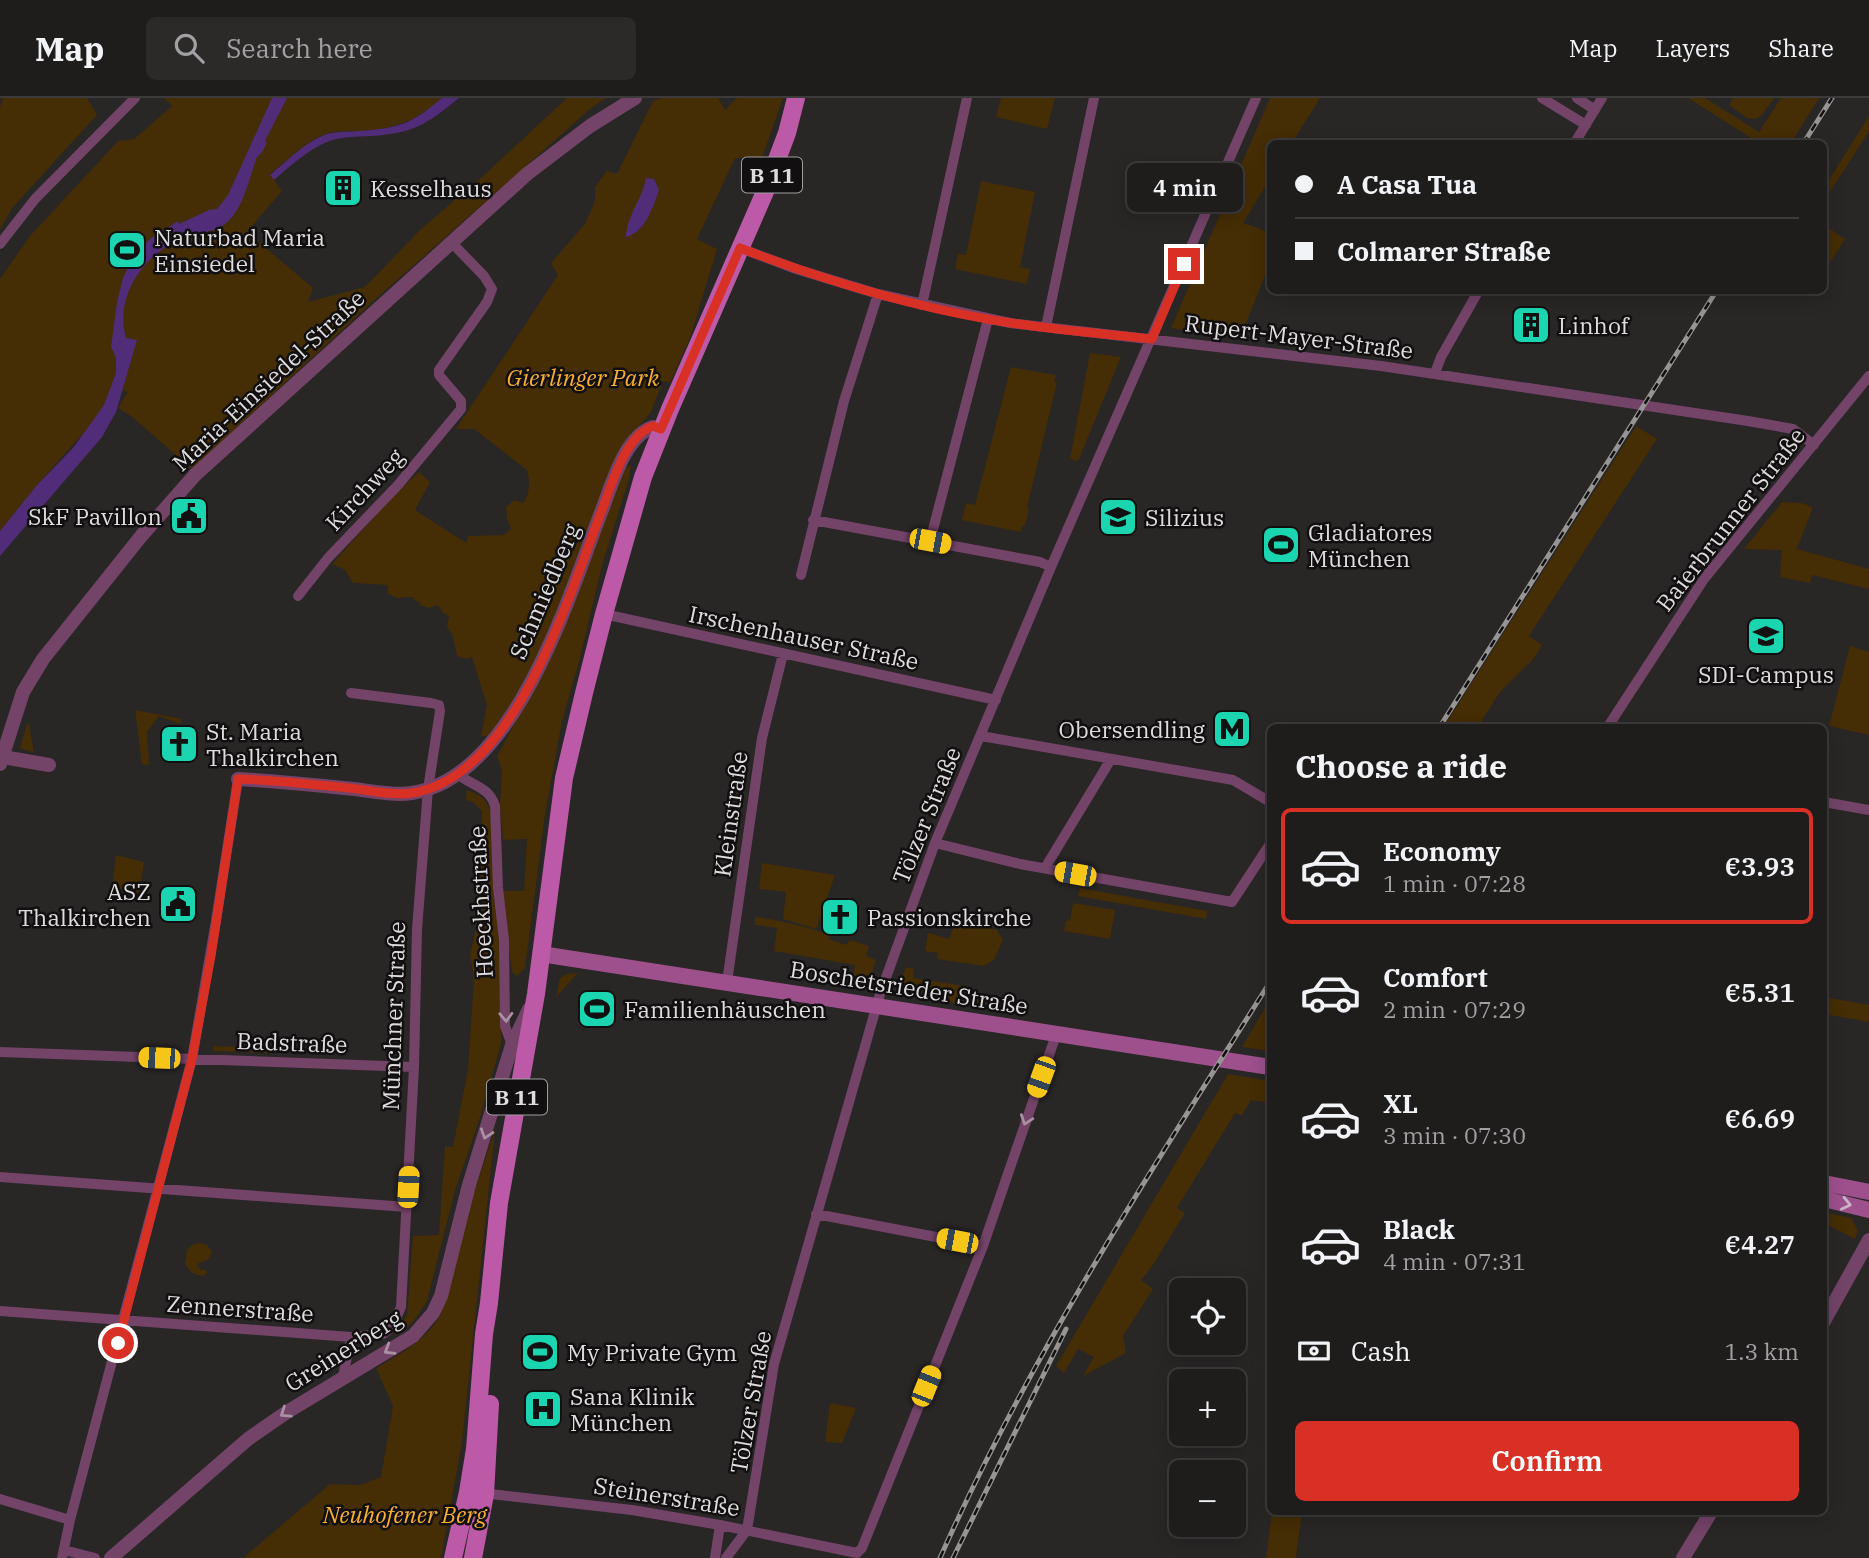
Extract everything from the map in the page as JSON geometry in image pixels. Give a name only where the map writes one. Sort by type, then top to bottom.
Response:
[{"type":"main road","name":"B 11","points":[[473,1558],[477,1493],[475,1449],[484,1334],[499,1203],[537,990],[564,778],[631,515],[661,429],[776,164],[796,98]]},
{"type":"main road","name":"Boschetsrieder Straße","points":[[541,954],[1267,1067]]},
{"type":"main road","points":[[1827,1184],[1869,1192]]},
{"type":"main road","points":[[1827,1200],[1869,1210]]},
{"type":"main road","name":"B 11","points":[[453,1558],[477,1493]]},
{"type":"street","points":[[0,244],[35,199],[135,98]]},
{"type":"street","name":"Maria-Einsiedel-Straße","points":[[1,760],[23,692],[43,659],[195,475],[527,174],[590,126],[635,98]]},
{"type":"street","points":[[922,306],[967,98]]},
{"type":"street","points":[[1046,327],[1094,98]]},
{"type":"street","name":"Tölzer Straße","points":[[747,1530],[774,1364],[877,1006],[935,843],[1051,567],[1256,98]]},
{"type":"street","points":[[1542,98],[1586,125]]},
{"type":"street","points":[[1577,98],[1595,110]]},
{"type":"street","points":[[1577,140],[1602,98]]},
{"type":"street","name":"Kirchweg","points":[[298,597],[328,558],[405,477],[461,409],[461,401],[439,375],[439,370],[492,289],[485,276],[452,243]]},
{"type":"street","name":"Rupert-Mayer-Straße","points":[[740,248],[796,269],[878,294],[988,319],[1435,373],[1774,425],[1793,429],[1814,444]]},
{"type":"street","points":[[801,575],[844,401],[878,294]]},
{"type":"street","points":[[1435,373],[1441,357],[1477,294]]},
{"type":"street","points":[[930,541],[988,319]]},
{"type":"street","name":"Baierbrunner Straße","points":[[1611,724],[1704,579],[1869,376]]},
{"type":"street","name":"Schmiedberg","points":[[428,789],[458,774],[483,754],[516,708],[548,645],[618,467],[639,434],[653,426],[661,429]]},
{"type":"street","points":[[813,520],[1040,562],[1051,567]]},
{"type":"street","name":"Irschenhauser Straße","points":[[604,614],[996,700]]},
{"type":"street","name":"Kleinstraße","points":[[727,982],[762,738],[783,654]]},
{"type":"street","name":"Münchner Straße","points":[[351,693],[439,705],[440,711],[428,789],[417,929],[414,1067],[401,1307],[392,1327]]},
{"type":"street","points":[[981,736],[1233,780],[1267,800]]},
{"type":"street","points":[[1045,868],[1111,759]]},
{"type":"street","points":[[1,760],[49,765]]},
{"type":"street","name":"Hoeckhstraße","points":[[458,774],[489,793],[495,806],[498,888],[504,940],[505,1026],[512,1045]]},
{"type":"street","points":[[95,1558],[63,1554],[192,1059],[238,779],[399,793],[428,789]]},
{"type":"street","points":[[1827,803],[1869,810]]},
{"type":"street","points":[[935,843],[989,857],[1232,902],[1267,849]]},
{"type":"street","name":"Greinerberg","points":[[111,1558],[248,1439],[343,1377],[413,1336],[433,1313],[441,1296],[469,1185],[512,1045],[537,990]]},
{"type":"street","points":[[817,1214],[983,1246],[1057,1032]]},
{"type":"street","name":"Badstraße","points":[[0,1052],[414,1067]]},
{"type":"street","points":[[0,1177],[407,1207]]},
{"type":"street","points":[[1827,1316],[1869,1240]]},
{"type":"street","name":"Steinerstraße","points":[[477,1493],[565,1502],[720,1525],[857,1553],[862,1548],[983,1246]]},
{"type":"street","name":"Zennerstraße","points":[[0,1311],[351,1337],[383,1334],[392,1327]]},
{"type":"street","points":[[343,1377],[351,1337]]},
{"type":"street","points":[[0,1499],[70,1520]]},
{"type":"street","points":[[1683,1558],[1709,1515]]},
{"type":"street","points":[[715,1558],[720,1525]]},
{"type":"street","points":[[726,1558],[747,1530]]},
{"type":"green space","points":[[3,98],[87,98],[97,115],[13,207],[0,229],[0,107]]},
{"type":"green space","points":[[164,98],[442,98],[414,118],[396,125],[375,130],[322,135],[270,174],[282,191],[247,232],[313,288],[308,302],[365,287],[421,229],[567,98],[606,98],[590,109],[370,304],[192,469],[118,408],[128,392],[112,387],[101,412],[0,531],[0,279],[30,236],[118,141],[134,139],[172,106]]},
{"type":"green space","name":"Gierlinger Park","points":[[662,98],[718,98],[725,110],[737,98],[783,98],[762,158],[735,158],[697,239],[717,249],[691,335],[670,383],[663,381],[651,412],[633,433],[569,587],[514,700],[493,736],[481,736],[487,705],[472,657],[467,659],[457,656],[453,636],[447,627],[449,616],[442,612],[438,605],[429,608],[420,605],[413,597],[397,598],[388,594],[388,585],[353,583],[345,570],[332,564],[395,494],[419,472],[430,482],[415,510],[466,543],[468,536],[504,535],[511,529],[506,507],[514,500],[523,503],[525,500],[529,487],[527,470],[474,429],[456,429],[558,275],[551,263],[585,224],[595,201],[595,187],[607,171],[617,174],[653,101]]},
{"type":"green space","points":[[1001,98],[1055,98],[1047,129],[996,117]]},
{"type":"green space","points":[[1270,98],[1320,98],[1294,140],[1267,140],[1267,184],[1243,223],[1267,231],[1267,270],[1240,338],[1171,328]]},
{"type":"green space","points":[[1688,98],[1705,98],[1759,132],[1781,98],[1819,98],[1793,140],[1754,140]]},
{"type":"green space","points":[[1733,98],[1774,98],[1756,119],[1747,118],[1729,105]]},
{"type":"green space","points":[[1869,116],[1869,131],[1830,192],[1827,190],[1827,183]]},
{"type":"green space","points":[[981,181],[1035,192],[1020,267],[1030,269],[1027,284],[955,269],[958,254],[966,255]]},
{"type":"green space","points":[[1827,227],[1845,239],[1827,267]]},
{"type":"green space","points":[[1090,353],[1121,357],[1079,459],[1075,461],[1070,458]]},
{"type":"green space","points":[[1011,367],[1056,375],[1054,382],[1057,382],[1025,526],[1022,526],[1021,532],[962,520],[966,503],[975,505]]},
{"type":"green space","points":[[1636,426],[1657,439],[1529,636],[1542,645],[1534,658],[1500,692],[1480,724],[1446,724]]},
{"type":"green space","points":[[631,466],[602,565],[562,721],[545,815],[525,968],[517,976],[512,972],[502,891],[524,891],[527,839],[503,840],[500,806],[502,771],[497,756],[550,650],[625,467]]},
{"type":"green space","points":[[1782,502],[1813,507],[1797,549],[1869,569],[1869,589],[1812,575],[1810,583],[1780,577],[1782,550],[1744,549]]},
{"type":"green space","points":[[1850,646],[1869,652],[1869,735],[1829,726]]},
{"type":"green space","points":[[135,710],[182,719],[180,724],[159,716],[147,732],[149,765],[142,764]]},
{"type":"green space","points":[[29,724],[34,753],[20,748]]},
{"type":"green space","points":[[467,790],[484,799],[492,816],[494,900],[501,943],[503,992],[501,1044],[478,1124],[455,1190],[427,1301],[409,1326],[393,1335],[407,1315],[413,1236],[439,1235],[445,1146],[453,1147],[468,1069],[474,978],[470,955],[476,928],[482,928],[483,898],[477,897],[482,811],[473,802],[466,800]]},
{"type":"green space","points":[[116,855],[144,862],[139,893],[112,888]]},
{"type":"green space","points":[[762,863],[835,875],[816,929],[783,919],[786,892],[759,889]]},
{"type":"green space","points":[[1080,888],[1207,911],[1206,919],[1078,896]]},
{"type":"green space","points":[[1073,903],[1115,910],[1110,939],[1064,931],[1066,920],[1070,921]]},
{"type":"green space","points":[[755,917],[811,929],[830,935],[829,939],[846,945],[850,940],[869,946],[866,956],[876,960],[866,989],[852,987],[855,965],[774,951],[777,928],[755,925]]},
{"type":"green space","points":[[956,921],[997,930],[1003,940],[994,960],[984,966],[937,959],[938,953],[925,951],[928,933],[949,939]]},
{"type":"green space","points":[[906,967],[914,969],[913,978],[971,987],[972,998],[987,1001],[985,1008],[900,994],[898,989]]},
{"type":"green space","points":[[578,973],[556,997],[560,978]]},
{"type":"green space","points":[[1827,998],[1869,1005],[1869,1022],[1827,1015]]},
{"type":"green space","points":[[1267,1005],[1267,1051],[1242,1047]]},
{"type":"green space","points":[[213,1046],[267,1048],[267,1053],[213,1051]]},
{"type":"green space","points":[[1228,1074],[1267,1080],[1267,1103],[1251,1100],[1242,1115],[1235,1113],[1177,1208],[1185,1213],[1141,1280],[1153,1289],[1123,1336],[1126,1353],[1083,1376],[1094,1357],[1078,1349],[1064,1373],[1056,1366]]},
{"type":"green space","name":"Neuhofener Berg","points":[[495,1130],[462,1442],[441,1558],[243,1558],[330,1484],[360,1485],[381,1477],[393,1406],[376,1368],[419,1340],[440,1316],[471,1201]]},
{"type":"green space","points":[[1827,1213],[1851,1218],[1858,1230],[1855,1239],[1827,1225]]},
{"type":"green space","points":[[193,1244],[207,1245],[212,1252],[209,1259],[197,1264],[201,1270],[206,1270],[207,1273],[203,1276],[192,1273],[185,1264],[187,1250]]},
{"type":"green space","points":[[830,1403],[856,1408],[842,1443],[825,1442]]},
{"type":"green space","points":[[1272,1515],[1302,1515],[1296,1558],[1266,1558]]},
{"type":"shaded area","points":[[272,98],[287,98],[265,141],[267,142],[263,151],[257,157],[237,210],[221,227],[170,244],[157,253],[136,277],[129,291],[123,322],[126,338],[137,340],[116,412],[102,437],[0,556],[0,531],[37,485],[73,448],[104,405],[116,373],[116,358],[111,347],[117,302],[123,278],[133,256],[150,239],[178,221],[179,224],[217,209],[228,195]]},
{"type":"shaded area","points":[[442,98],[459,98],[419,126],[399,133],[333,140],[306,154],[274,180],[270,175],[319,137],[335,132],[395,126],[422,114]]},
{"type":"shaded area","points":[[646,178],[654,179],[659,190],[643,225],[633,235],[626,237],[629,222]]},
{"type":"railway","points":[[1806,140],[1832,98]]},
{"type":"railway","points":[[1442,724],[1714,294]]},
{"type":"railway","points":[[940,1558],[1013,1409],[1094,1264],[1267,987]]},
{"type":"railway","points":[[953,1558],[1066,1329]]},
{"type":"place","name":"Kesselhaus","points":[[343,188]]},
{"type":"place","name":"Naturbad Maria Einsiedel","points":[[127,250]]},
{"type":"place","name":"Linhof","points":[[1531,325]]},
{"type":"place","name":"SkF Pavillon","points":[[189,516]]},
{"type":"place","name":"Silizius","points":[[1118,517]]},
{"type":"place","name":"Gladiatores München","points":[[1281,545]]},
{"type":"place","name":"SDI-Campus","points":[[1766,636]]},
{"type":"place","name":"Obersendling","points":[[1232,729]]},
{"type":"place","name":"St. Maria Thalkirchen","points":[[179,744]]},
{"type":"place","name":"ASZ Thalkirchen","points":[[178,904]]},
{"type":"place","name":"Passionskirche","points":[[840,917]]},
{"type":"place","name":"Familienhäuschen","points":[[597,1009]]},
{"type":"place","name":"My Private Gym","points":[[540,1352]]},
{"type":"place","name":"Sana Klinik München","points":[[543,1409]]},
{"type":"route","points":[[118,1343],[192,1059],[238,779],[412,793],[448,780],[483,754],[516,708],[548,645],[618,467],[639,434],[653,426],[661,429],[740,248],[796,269],[922,306],[1010,323],[1152,339],[1184,264]]}]
